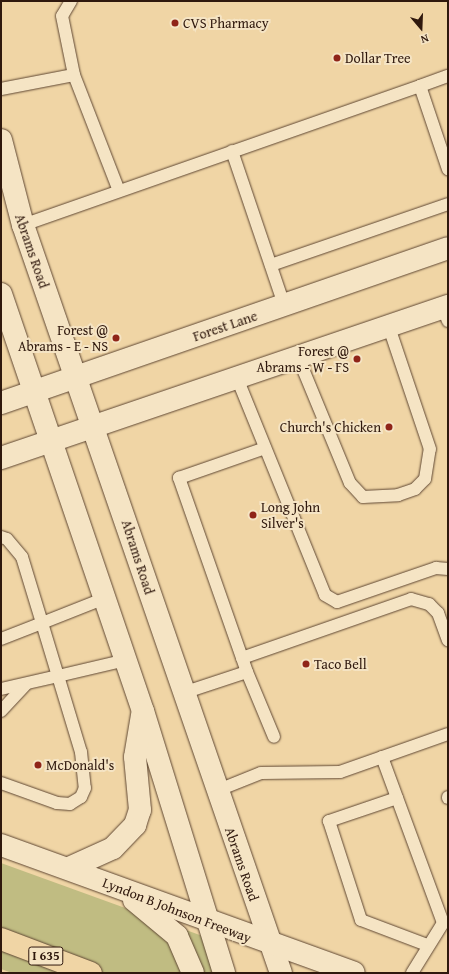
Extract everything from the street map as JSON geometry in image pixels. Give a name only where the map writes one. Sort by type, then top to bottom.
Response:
[{"type":"highway","name":"I 635","points":[[1,938],[91,973]]},
{"type":"main road","name":"Abrams Road","points":[[1,140],[23,225],[216,791],[281,973]]},
{"type":"main road","name":"Forest Lane","points":[[1,403],[448,248]]},
{"type":"main road","points":[[1,294],[143,711],[224,973]]},
{"type":"main road","points":[[1,458],[447,308]]},
{"type":"main road","points":[[69,868],[113,848],[135,826],[140,810],[135,757],[143,711]]},
{"type":"main road","name":"Lyndon B Johnson Freeway","points":[[1,846],[69,868],[207,922],[354,973]]},
{"type":"main road","points":[[122,889],[177,936],[192,970]]},
{"type":"lane","points":[[71,1],[62,16],[74,75],[119,191]]},
{"type":"lane","points":[[1,89],[74,75]]},
{"type":"lane","points":[[23,225],[448,76]]},
{"type":"lane","points":[[420,86],[448,169]]},
{"type":"lane","points":[[232,151],[284,305]]},
{"type":"lane","points":[[271,264],[448,204]]},
{"type":"lane","points":[[298,358],[350,483],[363,497],[398,495],[415,489],[426,479],[430,449],[389,327]]},
{"type":"lane","points":[[237,378],[325,595],[337,602],[436,568],[448,569]]},
{"type":"lane","points":[[265,448],[179,478],[247,672],[274,737]]},
{"type":"lane","points":[[1,537],[7,538],[22,557],[81,752],[85,788],[81,797],[70,804],[56,803],[1,783]]},
{"type":"lane","points":[[1,639],[105,598]]},
{"type":"lane","points":[[242,658],[411,599],[429,604],[438,613],[448,640]]},
{"type":"lane","points":[[1,690],[126,660]]},
{"type":"lane","points":[[183,693],[247,672]]},
{"type":"lane","points":[[1,711],[7,700],[26,684]]},
{"type":"lane","points":[[216,791],[261,773],[340,772],[448,734]]},
{"type":"lane","points":[[382,757],[443,923],[427,945],[412,973]]},
{"type":"lane","points":[[397,798],[329,821],[361,920],[427,945]]},
{"type":"shaded area","points":[[1,863],[208,938],[219,973],[12,973],[1,969]]},
{"type":"place","name":"CVS Pharmacy","points":[[175,23]]},
{"type":"place","name":"Dollar Tree","points":[[337,58]]},
{"type":"place","name":"Forest @ Abrams - E - NS","points":[[116,338]]},
{"type":"place","name":"Forest @ Abrams - W - FS","points":[[357,359]]},
{"type":"place","name":"Church's Chicken","points":[[389,427]]},
{"type":"place","name":"Long John Silver's","points":[[253,515]]},
{"type":"place","name":"Taco Bell","points":[[306,664]]},
{"type":"place","name":"McDonald's","points":[[38,765]]}]
